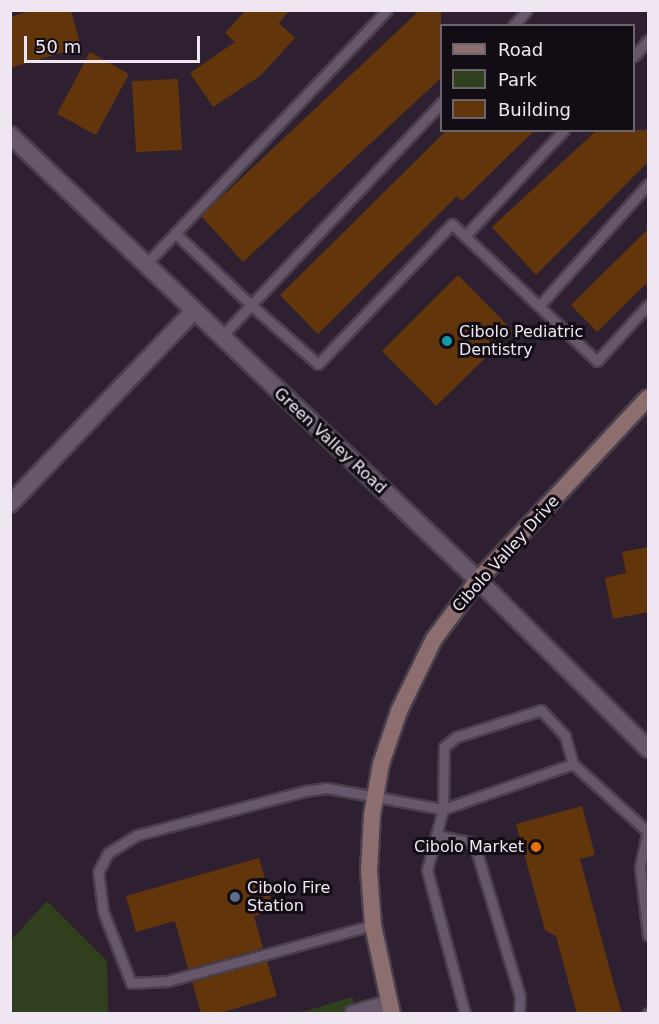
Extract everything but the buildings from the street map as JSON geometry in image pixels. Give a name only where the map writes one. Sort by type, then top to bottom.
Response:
[{"type":"main road","name":"Cibolo Valley Drive","points":[[390,1009],[373,925],[369,871],[375,798],[381,764],[399,711],[434,639],[478,580],[648,398]]},
{"type":"street","name":"Green Valley Road","points":[[10,135],[220,338],[478,580],[648,749]]},
{"type":"street","points":[[10,504],[193,312]]},
{"type":"street","points":[[353,1014],[390,1009]]},
{"type":"lane","points":[[145,265],[387,10]]},
{"type":"lane","points":[[515,24],[527,10]]},
{"type":"lane","points":[[635,54],[648,40]]},
{"type":"lane","points":[[220,338],[440,103]]},
{"type":"lane","points":[[465,236],[562,132]]},
{"type":"lane","points":[[539,306],[648,184]]},
{"type":"lane","points":[[175,233],[251,306],[318,364],[452,224],[597,361],[648,305]]},
{"type":"lane","points":[[465,1014],[427,870],[443,809],[444,747],[456,738],[541,710],[565,736],[573,764],[648,833],[640,868],[648,936]]},
{"type":"lane","points":[[373,925],[168,981],[131,983],[103,911],[98,872],[108,853],[136,835],[305,791],[327,788],[443,809],[573,764]]},
{"type":"lane","points":[[436,835],[474,843],[520,996],[519,1014]]},
{"type":"green space","points":[[47,901],[107,961],[108,1013],[11,1013],[11,940]]},
{"type":"green space","points":[[352,997],[356,1013],[296,1014]]},
{"type":"place","name":"Cibolo Pediatric Dentistry","points":[[447,341]]},
{"type":"place","name":"Cibolo Market","points":[[536,847]]},
{"type":"place","name":"Cibolo Fire Station","points":[[235,897]]}]
